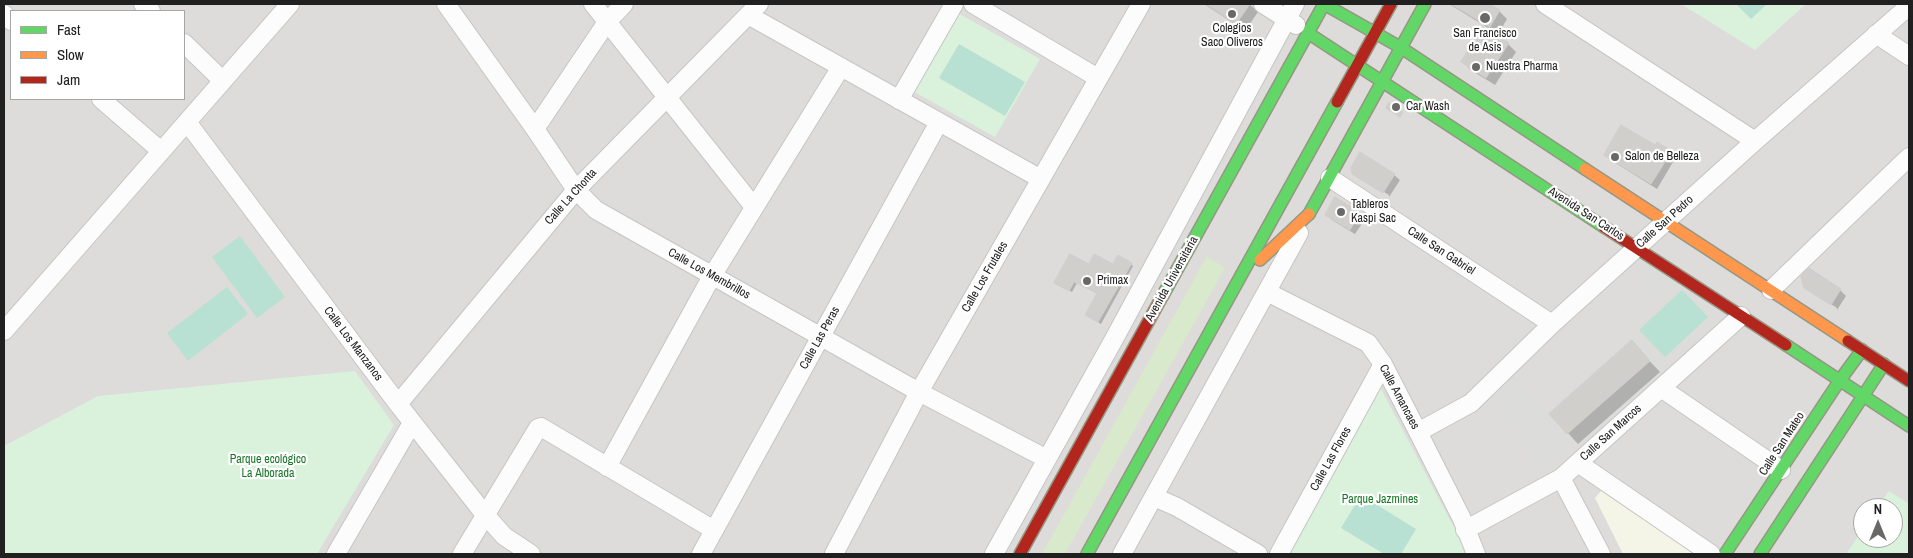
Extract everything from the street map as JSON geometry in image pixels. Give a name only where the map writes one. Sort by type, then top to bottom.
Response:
[{"type":"street","points":[[4,330],[290,4]]},
{"type":"street","name":"Calle Los Membrillos","points":[[446,4],[576,190],[596,210],[919,392],[1047,459]]},
{"type":"street","points":[[594,4],[754,207]]},
{"type":"street","points":[[535,129],[607,22],[624,4]]},
{"type":"street","points":[[899,100],[954,4]]},
{"type":"street","points":[[974,4],[1098,78]]},
{"type":"street","name":"Calle Los Frutales","points":[[834,554],[919,392],[1142,4]]},
{"type":"street","name":"Avenida San Carlos","points":[[1263,4],[1291,11],[1308,32],[1909,426]]},
{"type":"street","points":[[1324,4],[1400,47],[1909,381]]},
{"type":"street","name":"Avenida Universitaria","points":[[1020,554],[1324,4]]},
{"type":"street","points":[[1087,554],[1391,4]]},
{"type":"street","points":[[1122,554],[1424,4]]},
{"type":"street","points":[[1550,5],[1756,141]]},
{"type":"street","name":"Calle San Pedro","points":[[1418,432],[1471,403],[1552,324],[1909,6]]},
{"type":"street","points":[[754,9],[840,67],[1040,179]]},
{"type":"street","name":"Calle La Chonta","points":[[398,404],[576,190],[754,9]]},
{"type":"street","name":"Avenida Universitaria","points":[[994,554],[1291,11]]},
{"type":"street","points":[[1876,34],[1909,56]]},
{"type":"street","points":[[185,44],[223,81]]},
{"type":"street","points":[[606,467],[712,276],[840,67]]},
{"type":"street","points":[[102,100],[161,151]]},
{"type":"street","name":"Calle Los Manzanos","points":[[187,122],[412,423],[485,515],[504,536],[531,554]]},
{"type":"street","name":"Calle Las Peras","points":[[701,554],[939,122]]},
{"type":"street","points":[[1771,290],[1909,157]]},
{"type":"street","name":"Calle San Gabriel","points":[[1330,178],[1552,324]]},
{"type":"street","points":[[1240,279],[1309,214]]},
{"type":"street","name":"Calle Amancaes","points":[[1267,292],[1368,343],[1383,364],[1418,432],[1462,519],[1476,554]]},
{"type":"street","name":"Calle San Marcos","points":[[1466,530],[1561,478],[1741,316]]},
{"type":"street","name":"Calle San Mateo","points":[[1760,554],[1805,461],[1840,380],[1862,350]]},
{"type":"street","name":"Calle Las Flores","points":[[1279,554],[1383,364]]},
{"type":"street","name":"Calle San Mateo","points":[[1725,554],[1781,470],[1805,461],[1864,396],[1884,364]]},
{"type":"street","points":[[1661,388],[1781,470]]},
{"type":"street","points":[[336,554],[412,423]]},
{"type":"street","points":[[462,554],[538,428],[541,427],[714,530]]},
{"type":"street","points":[[1578,463],[1710,554]]},
{"type":"street","points":[[1561,478],[1601,554]]},
{"type":"street","points":[[1154,497],[1177,507],[1258,554]]},
{"type":"shaded area","points":[[4,4],[1909,4],[1909,554],[4,554]]},
{"type":"shaded area","points":[[1648,261],[1719,315],[1546,469],[1517,437],[1521,434],[1491,400],[1516,375],[1548,410],[1665,304],[1635,272]]},
{"type":"shaded area","points":[[1601,491],[1695,554],[1623,554],[1595,498]]},
{"type":"green space","points":[[1681,4],[1806,4],[1755,50]]},
{"type":"green space","points":[[1736,4],[1767,4],[1751,19]]},
{"type":"green space","points":[[956,12],[1040,59],[995,137],[911,90]]},
{"type":"green space","points":[[959,44],[1025,82],[1005,116],[939,78]]},
{"type":"green space","points":[[240,236],[285,297],[257,318],[212,257]]},
{"type":"green space","points":[[1207,256],[1225,268],[1065,554],[1042,554]]},
{"type":"green space","points":[[227,287],[248,314],[188,361],[167,333]]},
{"type":"green space","points":[[1682,290],[1708,317],[1665,357],[1639,330]]},
{"type":"green space","name":"Parque ecológico La Alborada","points":[[355,371],[394,425],[317,554],[4,554],[4,446],[98,396]]},
{"type":"green space","name":"Parque Jazmines","points":[[1380,387],[1468,554],[1289,554]]},
{"type":"green space","points":[[1889,491],[1900,498],[1884,498]]},
{"type":"green space","points":[[1361,495],[1416,529],[1401,554],[1384,554],[1341,528]]},
{"type":"green space","points":[[1903,500],[1909,504],[1909,554],[1846,554],[1853,544],[1853,548],[1903,548]]},
{"type":"building","name":"Colegios Saco Oliveros","points":[[1206,4],[1250,4],[1236,24]]},
{"type":"building","name":"San Francisco de Asis","points":[[1451,4],[1490,4],[1500,10],[1490,27]]},
{"type":"building","points":[[1483,27],[1509,43],[1486,78],[1461,62]]},
{"type":"building","points":[[1389,103],[1403,112],[1400,117],[1386,108]]},
{"type":"building","points":[[1621,125],[1655,145],[1657,142],[1672,151],[1651,184],[1604,155]]},
{"type":"building","points":[[1360,152],[1395,174],[1383,193],[1352,174],[1351,168]]},
{"type":"building","name":"Tableros Kaspi Sac","points":[[1335,197],[1360,212],[1350,230],[1325,215]]},
{"type":"building","points":[[1070,254],[1089,264],[1094,254],[1113,264],[1118,255],[1132,263],[1098,322],[1085,315],[1097,293],[1074,282],[1069,291],[1054,283]]},
{"type":"building","points":[[1809,268],[1841,289],[1831,305],[1804,288],[1801,277]]},
{"type":"building","points":[[1632,340],[1650,361],[1567,434],[1549,414]]},
{"type":"traffic: fast","points":[[1324,4],[1400,47],[1585,169]]},
{"type":"traffic: fast","points":[[1163,295],[1324,4]]},
{"type":"traffic: fast","points":[[1309,214],[1425,4]]},
{"type":"traffic: fast","points":[[1308,33],[1604,227]]},
{"type":"traffic: fast","points":[[1087,554],[1337,102]]},
{"type":"traffic: fast","points":[[1786,345],[1909,426]]},
{"type":"traffic: fast","points":[[1725,554],[1840,380],[1862,350]]},
{"type":"traffic: fast","points":[[1760,554],[1884,364]]},
{"type":"traffic: slow","points":[[1585,169],[1848,341]]},
{"type":"traffic: slow","points":[[1260,260],[1309,214]]},
{"type":"traffic: jam","points":[[1337,102],[1391,4]]},
{"type":"traffic: jam","points":[[1604,227],[1786,345]]},
{"type":"traffic: jam","points":[[1020,554],[1163,295]]},
{"type":"traffic: jam","points":[[1848,341],[1909,381]]},
{"type":"place","name":"Colegios Saco Oliveros","points":[[1232,14]]},
{"type":"place","name":"San Francisco de Asis","points":[[1485,18]]},
{"type":"place","name":"Nuestra Pharma","points":[[1476,67]]},
{"type":"place","name":"Car Wash","points":[[1396,107]]},
{"type":"place","name":"Salon de Belleza","points":[[1615,157]]},
{"type":"place","name":"Tableros Kaspi Sac","points":[[1341,212]]},
{"type":"place","name":"Primax","points":[[1087,281]]}]
